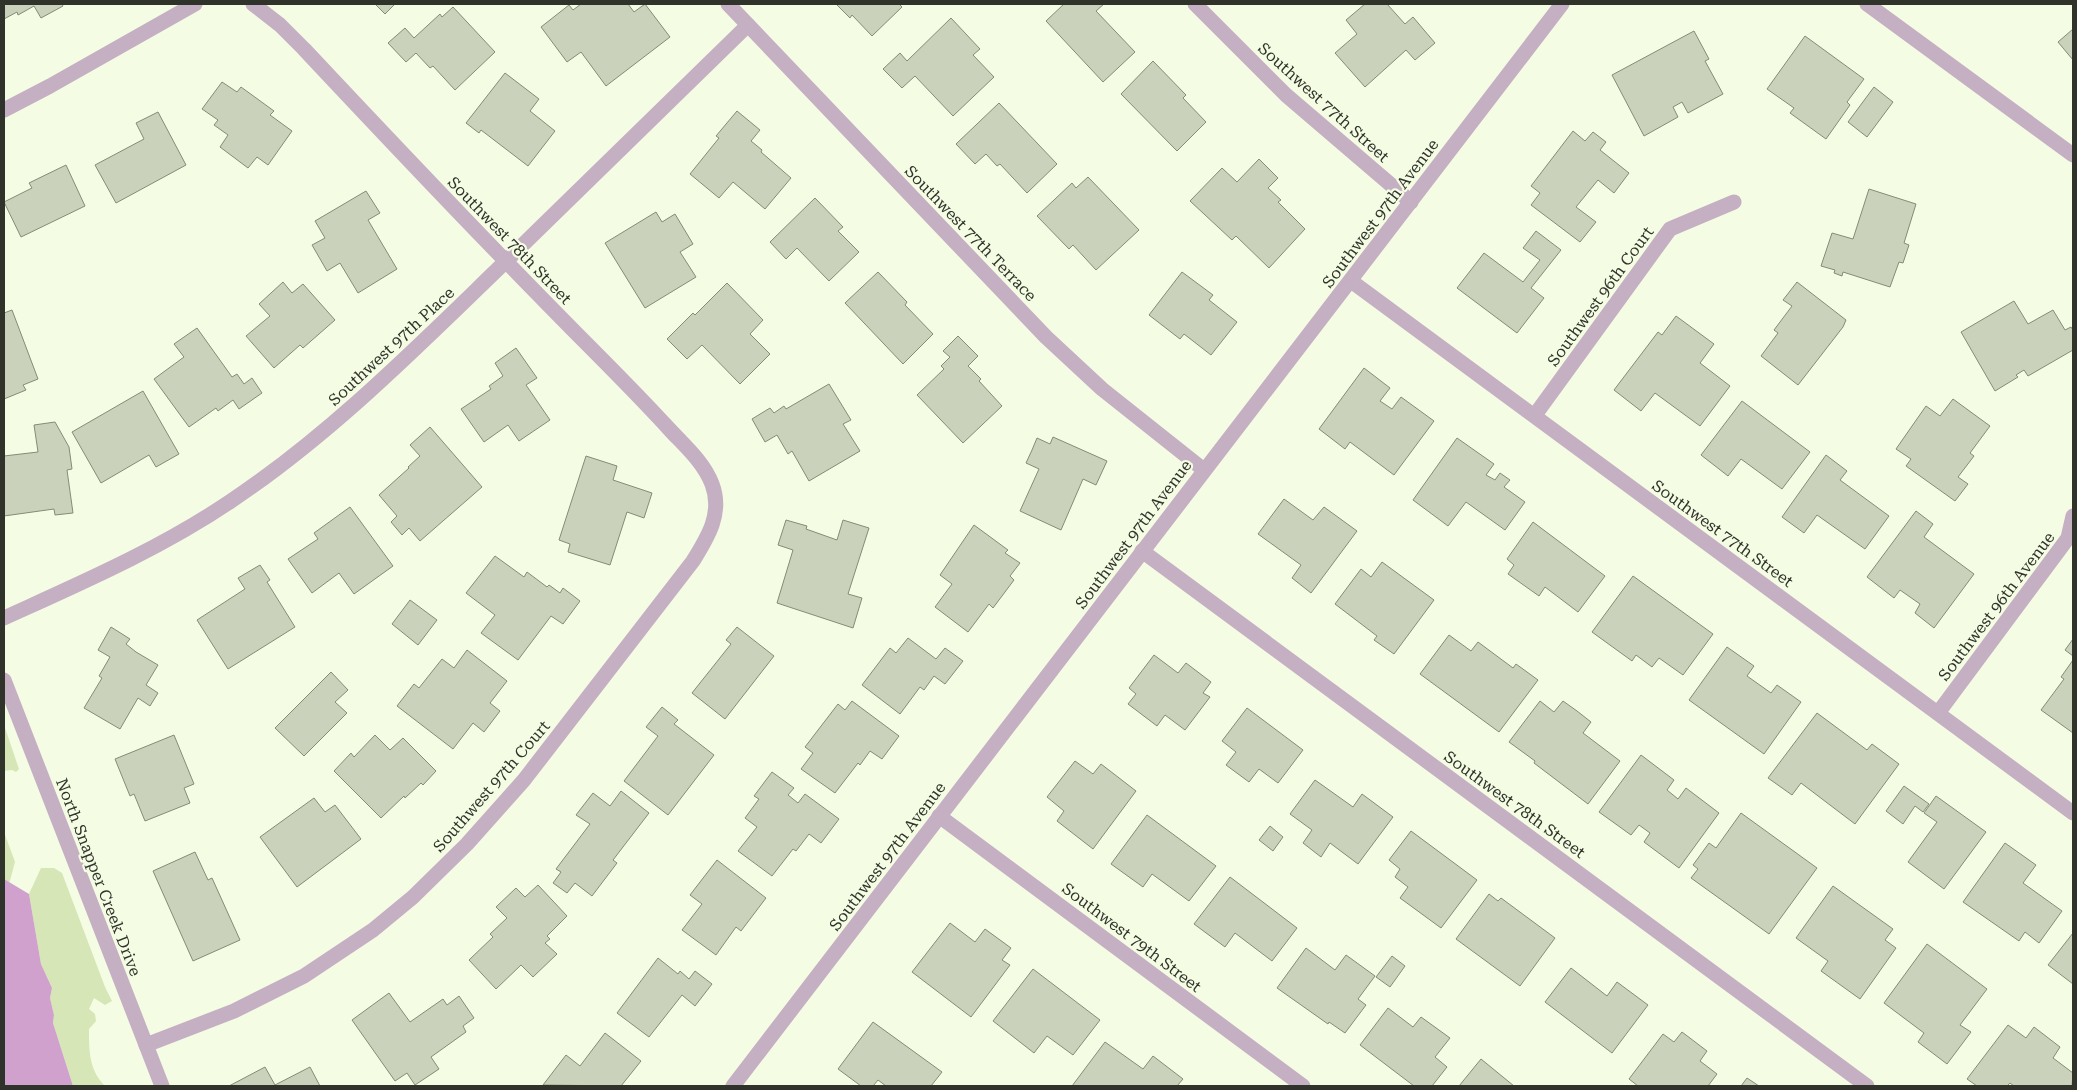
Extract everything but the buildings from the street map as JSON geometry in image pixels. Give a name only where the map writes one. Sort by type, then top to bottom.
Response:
[{"type":"street","points":[[4,110],[58,82],[195,4]]},
{"type":"street","name":"Southwest 78th Street","points":[[253,4],[280,25],[304,49],[505,262],[652,409],[707,472],[715,495],[715,517]]},
{"type":"street","name":"Southwest 77th Terrace","points":[[728,4],[1046,337],[1102,389],[1204,470]]},
{"type":"street","name":"Southwest 77th Street","points":[[1195,4],[1286,96],[1411,202]]},
{"type":"street","name":"Southwest 97th Avenue","points":[[741,1084],[939,816],[1562,4]]},
{"type":"street","points":[[1868,4],[2073,155]]},
{"type":"street","name":"Southwest 97th Place","points":[[4,618],[94,578],[185,530],[232,500],[298,452],[365,396],[748,25]]},
{"type":"street","name":"Southwest 96th Court","points":[[1535,416],[1670,229],[1734,202]]},
{"type":"street","name":"Southwest 77th Street","points":[[1351,281],[2073,813]]},
{"type":"street","name":"Southwest 96th Avenue","points":[[1938,713],[2068,538],[2073,516]]},
{"type":"street","name":"Southwest 97th Court","points":[[146,1045],[234,1012],[304,976],[373,930],[413,897],[468,844],[524,780],[683,575],[704,544],[715,517]]},
{"type":"street","name":"Southwest 78th Street","points":[[1142,551],[1867,1086]]},
{"type":"street","name":"North Snapper Creek Drive","points":[[4,680],[162,1086]]},
{"type":"street","name":"Southwest 79th Street","points":[[939,816],[1303,1086]]},
{"type":"green space","points":[[4,725],[19,769],[16,772],[12,770],[4,771]]},
{"type":"green space","points":[[4,832],[15,862],[9,884],[4,879]]},
{"type":"green space","points":[[41,868],[54,868],[62,873],[112,1001],[105,1005],[94,998],[89,1009],[95,1014],[96,1021],[89,1029],[91,1060],[96,1073],[105,1086],[73,1086],[53,1023],[54,1015],[50,998],[52,988],[41,964],[29,894]]},
{"type":"shaded area","points":[[4,879],[29,894],[41,964],[52,988],[50,998],[54,1015],[53,1023],[73,1086],[4,1086]]}]
